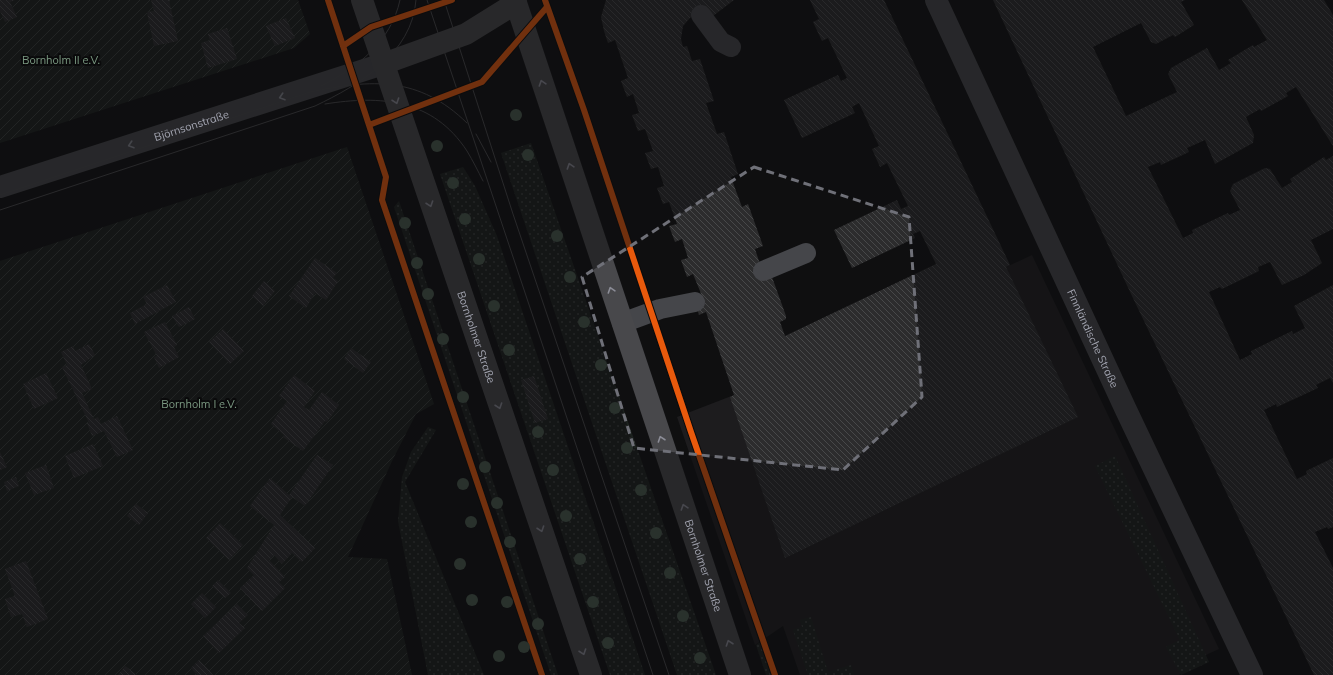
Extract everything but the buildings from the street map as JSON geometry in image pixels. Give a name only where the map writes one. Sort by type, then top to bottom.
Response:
[{"type":"main road","name":"Bornholmer Straße","points":[[362,0],[591,675]]},
{"type":"main road","name":"Bornholmer Straße","points":[[517,1],[622,323],[740,675]]},
{"type":"main road","points":[[383,64],[466,34],[517,1]]},
{"type":"street","name":"Finnländische Straße","points":[[936,0],[1126,410],[1252,675]]},
{"type":"street","name":"Björnsonstraße","points":[[0,187],[383,64]]},
{"type":"lane","points":[[701,15],[721,42],[731,46]]},
{"type":"lane","points":[[763,270],[806,254]]},
{"type":"lane","points":[[622,323],[660,310],[695,302]]},
{"type":"highlighted area","points":[[754,167],[909,217],[922,397],[843,470],[634,448],[582,277]]},
{"type":"shaded area","points":[[1032,255],[1219,649],[1208,654],[1179,675],[800,675],[783,626],[755,645],[677,417],[734,395]]},
{"type":"green space","name":"Bornholm II e.V.","points":[[0,0],[298,0],[310,34],[294,48],[0,143]]},
{"type":"green space","points":[[531,143],[716,675],[677,675],[501,153]]},
{"type":"green space","name":"Bornholm I e.V.","points":[[347,147],[434,404],[416,414],[393,459],[348,557],[387,559],[412,675],[0,675],[0,261]]},
{"type":"green space","points":[[463,167],[475,186],[497,236],[645,675],[610,675],[440,174]]},
{"type":"green space","points":[[399,201],[558,675],[551,675],[394,207]]},
{"type":"green space","points":[[428,427],[436,430],[405,482],[484,675],[428,675],[398,521],[402,477],[411,452]]},
{"type":"green space","points":[[1115,456],[1209,662],[1181,675],[1166,647],[1180,640],[1095,466]]},
{"type":"green space","points":[[811,617],[828,672],[851,665],[854,675],[808,675],[793,630],[802,627],[800,620]]},
{"type":"green space","points":[[762,641],[773,675],[766,675],[756,645]]},
{"type":"tram line","points":[[321,86],[347,71],[371,52],[389,29],[400,0]]},
{"type":"tram line","points":[[0,210],[315,106],[332,98],[365,77],[394,52],[405,36],[412,19],[416,0]]},
{"type":"tram line","points":[[427,0],[653,675]]},
{"type":"tram line","points":[[444,0],[513,214],[669,675]]},
{"type":"tram line","points":[[0,195],[310,92],[333,88],[374,84],[394,85],[413,89],[431,96],[449,108],[467,123]]},
{"type":"tram line","points":[[325,104],[366,100],[386,101],[422,111],[438,120],[453,134],[467,151],[483,181]]},
{"type":"tram line","points":[[476,134],[491,162]]},
{"type":"cycle path","points":[[328,0],[386,177],[382,200],[542,675]]},
{"type":"cycle path","points":[[343,46],[371,27],[452,0]]},
{"type":"cycle path","points":[[545,0],[584,110],[691,432],[775,675]]},
{"type":"cycle path","points":[[369,125],[482,82],[547,7]]}]
